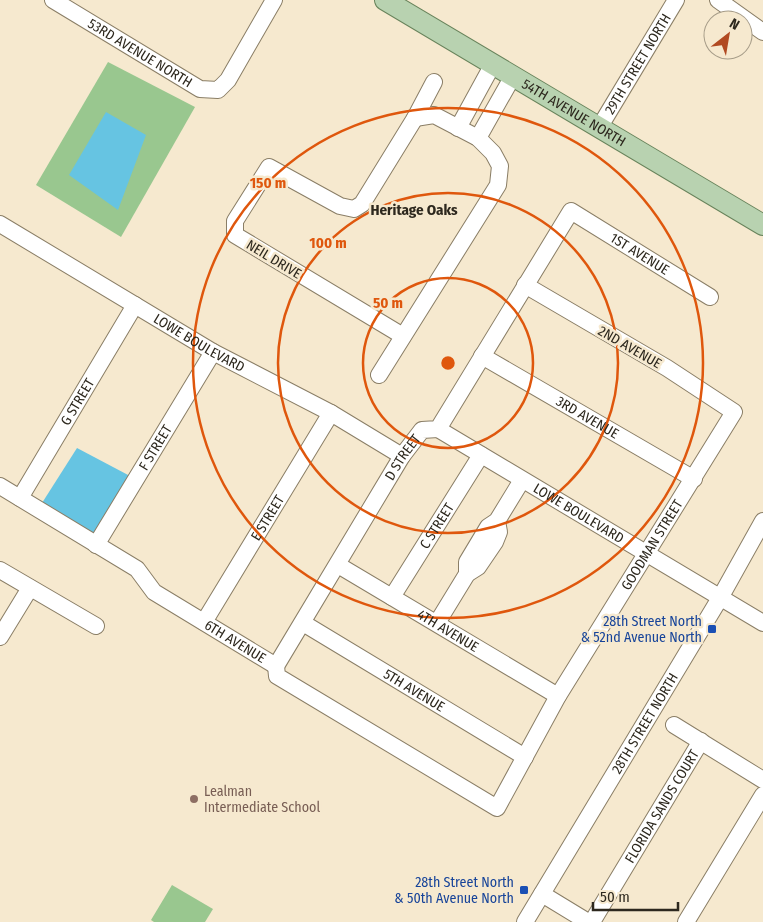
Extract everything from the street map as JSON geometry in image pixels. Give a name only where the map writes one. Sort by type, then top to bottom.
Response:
[{"type":"main road","name":"54TH AVENUE NORTH","points":[[385,0],[763,225]]},
{"type":"street","name":"53RD AVENUE NORTH","points":[[53,0],[200,89],[218,90],[228,80],[274,0]]},
{"type":"street","name":"29TH STREET NORTH","points":[[599,128],[676,0]]},
{"type":"street","points":[[718,0],[759,28]]},
{"type":"street","points":[[458,128],[493,64]]},
{"type":"street","points":[[478,138],[513,76]]},
{"type":"street","name":"NEIL DRIVE","points":[[403,336],[235,235],[235,221],[269,167],[340,206],[354,209],[362,204],[415,118],[434,82]]},
{"type":"street","points":[[379,375],[498,185],[500,166],[493,153],[478,138],[434,115],[415,118]]},
{"type":"street","name":"D STREET","points":[[276,666],[402,456],[422,430],[438,428],[570,211]]},
{"type":"street","name":"1ST AVENUE","points":[[570,211],[710,297]]},
{"type":"street","name":"LOWE BOULEVARD","points":[[2,230],[213,352],[331,413],[402,456]]},
{"type":"street","name":"2ND AVENUE","points":[[525,284],[667,368],[734,412]]},
{"type":"street","name":"G STREET","points":[[20,498],[135,306]]},
{"type":"street","name":"F STREET","points":[[96,545],[213,352]]},
{"type":"street","name":"3RD AVENUE","points":[[482,356],[694,479]]},
{"type":"street","name":"GOODMAN STREET","points":[[497,808],[558,696],[648,554],[734,412]]},
{"type":"street","name":"E STREET","points":[[204,622],[331,413]]},
{"type":"street","name":"LOWE BOULEVARD","points":[[438,428],[763,624]]},
{"type":"street","name":"C STREET","points":[[392,597],[481,455]]},
{"type":"street","points":[[437,623],[468,574],[478,567],[495,542],[499,532],[497,521],[522,480]]},
{"type":"street","name":"6TH AVENUE","points":[[0,486],[137,569],[154,592],[276,666],[277,676],[497,808]]},
{"type":"street","name":"28TH STREET NORTH","points":[[525,922],[720,598],[763,522]]},
{"type":"street","name":"4TH AVENUE","points":[[338,565],[558,696]]},
{"type":"street","points":[[0,570],[96,626]]},
{"type":"street","points":[[0,637],[30,588]]},
{"type":"street","name":"5TH AVENUE","points":[[303,623],[525,757]]},
{"type":"street","name":"FLORIDA SANDS COURT","points":[[674,725],[763,780]]},
{"type":"street","name":"FLORIDA SANDS COURT","points":[[592,922],[701,741]]},
{"type":"street","points":[[686,922],[763,795]]},
{"type":"street","points":[[542,894],[588,922]]},
{"type":"green space","points":[[108,62],[195,107],[121,237],[36,185]]},
{"type":"green space","points":[[172,885],[213,909],[205,922],[154,922],[151,920]]},
{"type":"water","points":[[106,112],[146,135],[118,210],[69,175]]},
{"type":"water","points":[[77,448],[130,476],[93,541],[42,503]]},
{"type":"place","name":"28th Street North & 52nd Avenue North","points":[[712,629]]},
{"type":"place","name":"Lealman Intermediate School","points":[[194,799]]},
{"type":"place","name":"28th Street North & 50th Avenue North","points":[[524,890]]},
{"type":"district","name":"Heritage Oaks","points":[[414,210]]}]
